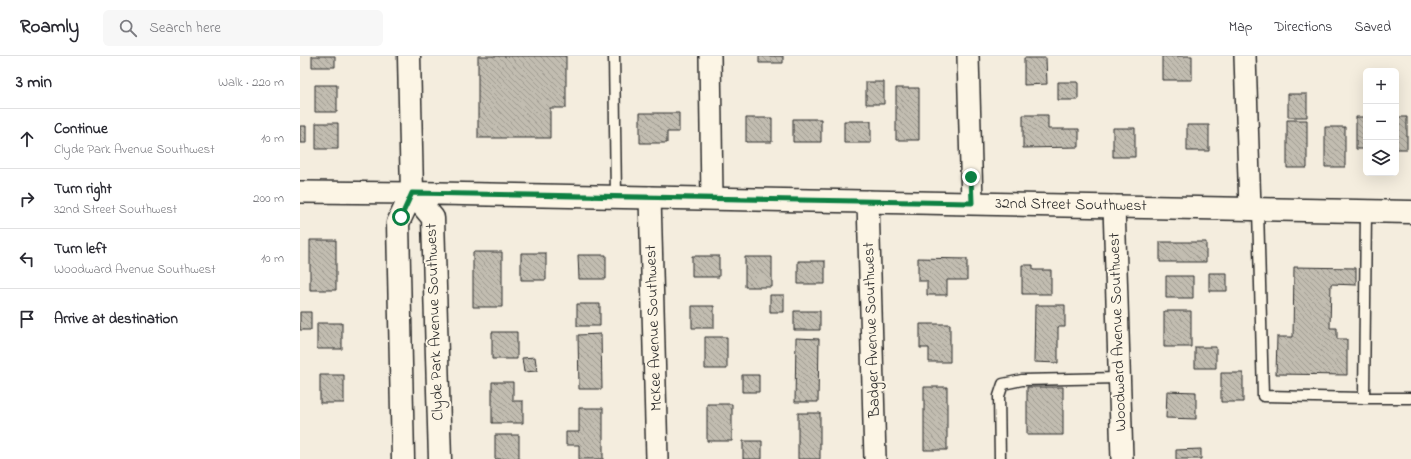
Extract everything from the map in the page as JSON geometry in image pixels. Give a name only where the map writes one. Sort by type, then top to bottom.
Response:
[{"type":"street","name":"Clyde Park Avenue Southwest","points":[[403,459],[398,223],[412,193],[410,56]]},
{"type":"street","points":[[710,56],[712,198]]},
{"type":"street","points":[[968,56],[972,203]]},
{"type":"street","points":[[1245,56],[1254,209]]},
{"type":"street","name":"32nd Street Southwest","points":[[300,192],[616,196],[1411,212]]},
{"type":"street","name":"Clyde Park Avenue Southwest","points":[[412,193],[433,218],[440,459]]},
{"type":"street","name":"McKee Avenue Southwest","points":[[650,197],[657,459]]},
{"type":"street","name":"Badger Avenue Southwest","points":[[868,201],[875,459]]},
{"type":"street","name":"Woodward Avenue Southwest","points":[[1114,206],[1122,459]]},
{"type":"lane","points":[[614,56],[616,196]]},
{"type":"lane","points":[[1254,209],[1263,396],[1411,398]]},
{"type":"lane","points":[[1364,398],[1366,211]]},
{"type":"lane","points":[[1000,459],[999,396],[1003,384],[1022,380],[1119,378]]},
{"type":"building","points":[[312,56],[335,56],[335,67],[312,67]]},
{"type":"building","points":[[478,56],[566,56],[566,108],[550,108],[550,138],[478,138]]},
{"type":"building","points":[[759,56],[783,56],[783,63],[759,63]]},
{"type":"building","points":[[1162,56],[1192,56],[1192,80],[1162,80]]},
{"type":"building","points":[[1024,58],[1046,58],[1047,84],[1024,85]]},
{"type":"building","points":[[866,82],[884,82],[884,104],[866,104]]},
{"type":"building","points":[[1058,82],[1078,82],[1078,100],[1058,100]]},
{"type":"building","points":[[315,85],[337,85],[337,112],[315,112]]},
{"type":"building","points":[[896,88],[919,88],[919,140],[896,140]]},
{"type":"building","points":[[1288,94],[1307,94],[1307,117],[1288,117]]},
{"type":"building","points":[[640,113],[679,113],[679,132],[667,132],[667,143],[640,143]]},
{"type":"building","points":[[1023,115],[1048,115],[1048,129],[1079,129],[1079,147],[1023,148]]},
{"type":"building","points":[[1356,117],[1363,117],[1363,149],[1356,149]]},
{"type":"building","points":[[1399,117],[1407,117],[1407,149],[1399,149]]},
{"type":"building","points":[[746,118],[772,118],[772,142],[746,142]]},
{"type":"building","points":[[793,119],[821,119],[821,142],[793,142]]},
{"type":"building","points":[[1287,120],[1307,120],[1307,168],[1287,168]]},
{"type":"building","points":[[844,121],[871,121],[871,143],[844,143]]},
{"type":"building","points":[[316,123],[338,123],[338,149],[316,149]]},
{"type":"building","points":[[1187,125],[1209,125],[1209,151],[1187,151]]},
{"type":"building","points":[[300,126],[306,126],[306,143],[300,143]]},
{"type":"building","points":[[1325,127],[1345,127],[1345,167],[1325,167]]},
{"type":"building","points":[[1113,128],[1135,128],[1135,157],[1113,157]]},
{"type":"building","points":[[310,240],[336,240],[336,290],[310,290]]},
{"type":"building","points":[[1160,242],[1206,242],[1206,262],[1160,262]]},
{"type":"building","points":[[473,252],[502,252],[502,307],[473,307]]},
{"type":"building","points":[[521,253],[546,253],[546,280],[521,280]]},
{"type":"building","points":[[578,255],[606,255],[606,279],[579,279]]},
{"type":"building","points":[[692,256],[719,256],[719,277],[692,277]]},
{"type":"building","points":[[745,257],[772,257],[772,287],[745,287]]},
{"type":"building","points":[[918,258],[967,259],[967,280],[947,280],[947,295],[927,295],[927,281],[918,281]]},
{"type":"building","points":[[798,261],[825,261],[825,284],[798,284]]},
{"type":"building","points":[[1022,265],[1033,265],[1033,270],[1051,270],[1051,294],[1022,294]]},
{"type":"building","points":[[1294,267],[1356,268],[1356,285],[1331,284],[1330,328],[1337,328],[1337,339],[1347,339],[1347,375],[1276,374],[1277,337],[1293,337]]},
{"type":"building","points":[[1209,273],[1227,273],[1227,291],[1209,291]]},
{"type":"building","points":[[1166,276],[1193,276],[1193,298],[1166,298]]},
{"type":"building","points":[[770,295],[784,295],[784,312],[770,312]]},
{"type":"building","points":[[577,304],[600,304],[600,326],[577,326]]},
{"type":"building","points":[[1035,305],[1065,305],[1065,327],[1058,327],[1058,363],[1034,362]]},
{"type":"building","points":[[692,306],[714,306],[714,328],[692,328]]},
{"type":"building","points":[[794,311],[820,311],[820,330],[794,330]]},
{"type":"building","points":[[1164,311],[1191,311],[1191,347],[1164,347]]},
{"type":"building","points":[[300,312],[311,312],[311,330],[300,330]]},
{"type":"building","points":[[317,323],[342,323],[342,349],[317,349]]},
{"type":"building","points":[[920,324],[950,324],[950,362],[929,362],[929,348],[920,348]]},
{"type":"building","points":[[492,332],[517,332],[517,359],[492,359]]},
{"type":"building","points":[[601,334],[602,389],[579,389],[578,335]]},
{"type":"building","points":[[705,337],[727,337],[727,369],[705,369]]},
{"type":"building","points":[[796,338],[819,339],[818,402],[795,402]]},
{"type":"building","points":[[1195,347],[1216,347],[1216,368],[1195,368]]},
{"type":"building","points":[[535,357],[537,371],[524,372],[522,358]]},
{"type":"building","points":[[1221,373],[1243,373],[1243,402],[1221,402]]},
{"type":"building","points":[[320,375],[344,375],[344,403],[320,403]]},
{"type":"building","points":[[742,375],[759,375],[759,392],[742,392]]},
{"type":"building","points":[[492,382],[513,382],[513,401],[523,401],[523,423],[492,423]]},
{"type":"building","points":[[924,387],[947,387],[947,450],[924,450]]},
{"type":"building","points":[[1027,387],[1063,387],[1063,435],[1027,435]]},
{"type":"building","points":[[1167,391],[1196,392],[1196,419],[1166,418]]},
{"type":"building","points":[[707,404],[732,404],[732,441],[707,441]]},
{"type":"building","points":[[579,408],[603,408],[603,459],[579,459],[579,445],[566,445],[566,432],[579,432]]},
{"type":"building","points":[[798,413],[820,413],[820,459],[798,459]]},
{"type":"building","points":[[495,435],[519,435],[519,459],[495,459]]},
{"type":"building","points":[[743,441],[762,441],[762,459],[743,459]]},
{"type":"building","points":[[1201,449],[1201,459],[1176,459],[1176,450]]},
{"type":"route","points":[[401,217],[412,193],[972,203],[971,177]]}]
